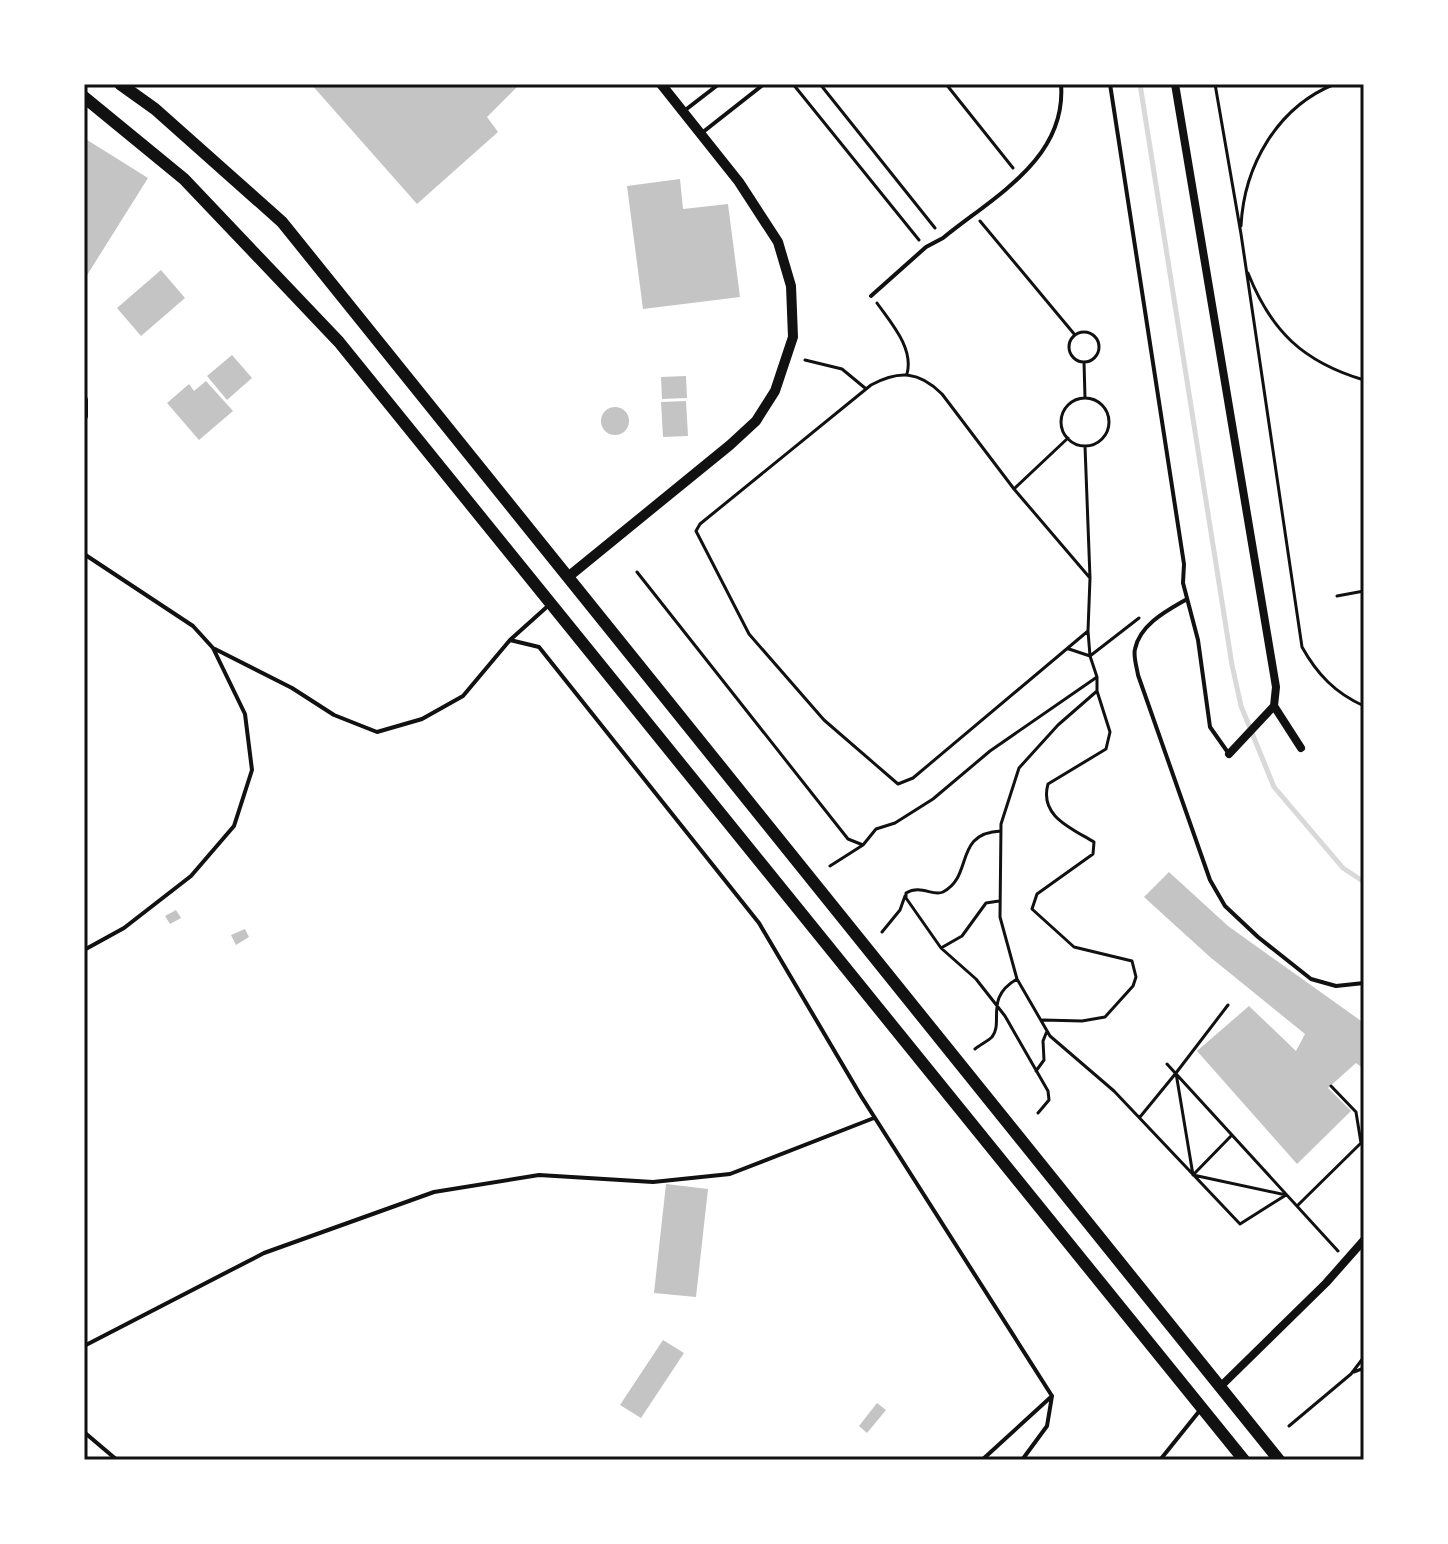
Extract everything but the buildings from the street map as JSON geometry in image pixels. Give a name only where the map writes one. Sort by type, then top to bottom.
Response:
[{"type":"main road","points":[[120,84],[155,109],[282,222],[1279,1460]]},
{"type":"main road","points":[[84,97],[184,179],[339,342],[1244,1460]]},
{"type":"street","points":[[568,577],[756,421],[775,391],[793,337],[791,286],[778,242],[759,210],[661,84]]},
{"type":"street","points":[[1175,84],[1276,687],[1274,706],[1229,754]]},
{"type":"street","points":[[84,400],[84,416]]},
{"type":"street","points":[[1274,706],[1301,748]]},
{"type":"street","points":[[1220,1387],[1364,1240]]},
{"type":"lane","points":[[684,111],[719,84]]},
{"type":"lane","points":[[701,133],[764,84]]},
{"type":"lane","points":[[871,296],[926,247],[943,238],[1037,161],[1055,128],[1062,100],[1061,84]]},
{"type":"lane","points":[[1110,84],[1184,564],[1183,583],[1198,640],[1210,727],[1229,754]]},
{"type":"lane","points":[[84,554],[193,626],[213,648],[245,714],[252,770],[234,826],[191,876],[124,928],[84,950]]},
{"type":"lane","points":[[1187,599],[1159,616],[1145,630],[1134,649],[1138,675],[1210,880],[1225,906],[1311,979],[1336,986],[1364,983]]},
{"type":"lane","points":[[213,648],[292,688],[334,715],[377,732],[422,719],[463,696],[510,640],[552,602]]},
{"type":"lane","points":[[510,640],[539,647],[759,923],[874,1118],[1052,1396],[1047,1426],[1022,1460]]},
{"type":"lane","points":[[84,1346],[264,1253],[434,1192],[539,1175],[653,1182],[730,1174],[874,1118]]},
{"type":"lane","points":[[982,1460],[1052,1396]]},
{"type":"lane","points":[[1160,1460],[1202,1407]]},
{"type":"lane","points":[[84,1432],[117,1460]]},
{"type":"path","points":[[793,84],[926,247]]},
{"type":"path","points":[[820,84],[943,238]]},
{"type":"path","points":[[946,84],[1020,177]]},
{"type":"path","points":[[1215,84],[1241,234],[1302,647],[1315,670],[1330,686],[1364,706]]},
{"type":"path","points":[[1335,84],[1328,85],[1302,102],[1280,123],[1262,147],[1246,189],[1241,234],[1251,280],[1260,302],[1280,331],[1306,355],[1337,372],[1364,380]]},
{"type":"path","points":[[973,212],[1075,335]]},
{"type":"path","points":[[871,296],[902,338],[909,365],[907,374]]},
{"type":"path","points":[[1087,332],[1097,339],[1099,345],[1095,357],[1084,362],[1071,355],[1069,344],[1075,335],[1087,332]]},
{"type":"path","points":[[805,360],[842,369],[866,390]]},
{"type":"path","points":[[1084,362],[1085,398]]},
{"type":"path","points":[[1088,631],[913,778],[898,784],[824,720],[749,634],[696,531],[700,524],[866,390],[887,376],[907,374],[932,385],[942,394],[1014,489],[1090,578]]},
{"type":"path","points":[[1085,398],[1102,405],[1109,422],[1102,439],[1085,446],[1075,444],[1068,438],[1061,421],[1063,412],[1076,399],[1085,398]]},
{"type":"path","points":[[1014,489],[1068,438]]},
{"type":"path","points":[[1043,1020],[1082,1021],[1105,1017],[1133,986],[1136,977],[1132,961],[1074,947],[1032,909],[1037,894],[1093,854],[1094,842],[1054,817],[1045,796],[1048,784],[1106,749],[1110,732],[1090,656],[1085,446]]},
{"type":"path","points":[[637,572],[848,839],[863,845]]},
{"type":"path","points":[[1337,596],[1364,591]]},
{"type":"path","points":[[1090,656],[1148,610]]},
{"type":"path","points":[[1069,649],[1090,656]]},
{"type":"path","points":[[830,866],[863,845],[876,829],[895,823],[933,799],[990,751],[1097,677]]},
{"type":"path","points":[[1097,691],[1058,725],[1019,768],[1001,831],[1000,917],[1017,979],[1050,1036],[1114,1091],[1240,1224],[1286,1195]]},
{"type":"path","points":[[906,893],[920,889],[939,893],[945,891],[961,871],[966,850],[973,841],[982,835],[1001,831]]},
{"type":"path","points":[[882,932],[900,910],[906,893]]},
{"type":"path","points":[[906,893],[909,904],[941,948],[976,979],[1005,1016],[1048,1091],[1049,1100],[1038,1113]]},
{"type":"path","points":[[941,948],[962,936],[986,903],[999,901]]},
{"type":"path","points":[[975,1049],[992,1037],[996,1025],[995,1005],[1017,979]]},
{"type":"path","points":[[1140,1118],[1228,1005]]},
{"type":"path","points":[[1036,1071],[1044,1060],[1043,1041],[1047,1031]]},
{"type":"path","points":[[1167,1064],[1346,1260]]},
{"type":"path","points":[[1176,1073],[1193,1175]]},
{"type":"path","points":[[1297,1206],[1361,1143],[1356,1112],[1331,1086]]},
{"type":"path","points":[[1193,1175],[1231,1136]]},
{"type":"path","points":[[1193,1175],[1286,1195]]},
{"type":"path","points":[[1289,1426],[1351,1374],[1364,1357]]},
{"type":"path","points":[[1351,1374],[1364,1368]]},
{"type":"waterway","points":[[1140,84],[1241,706],[1274,787],[1343,868],[1364,882]]}]
